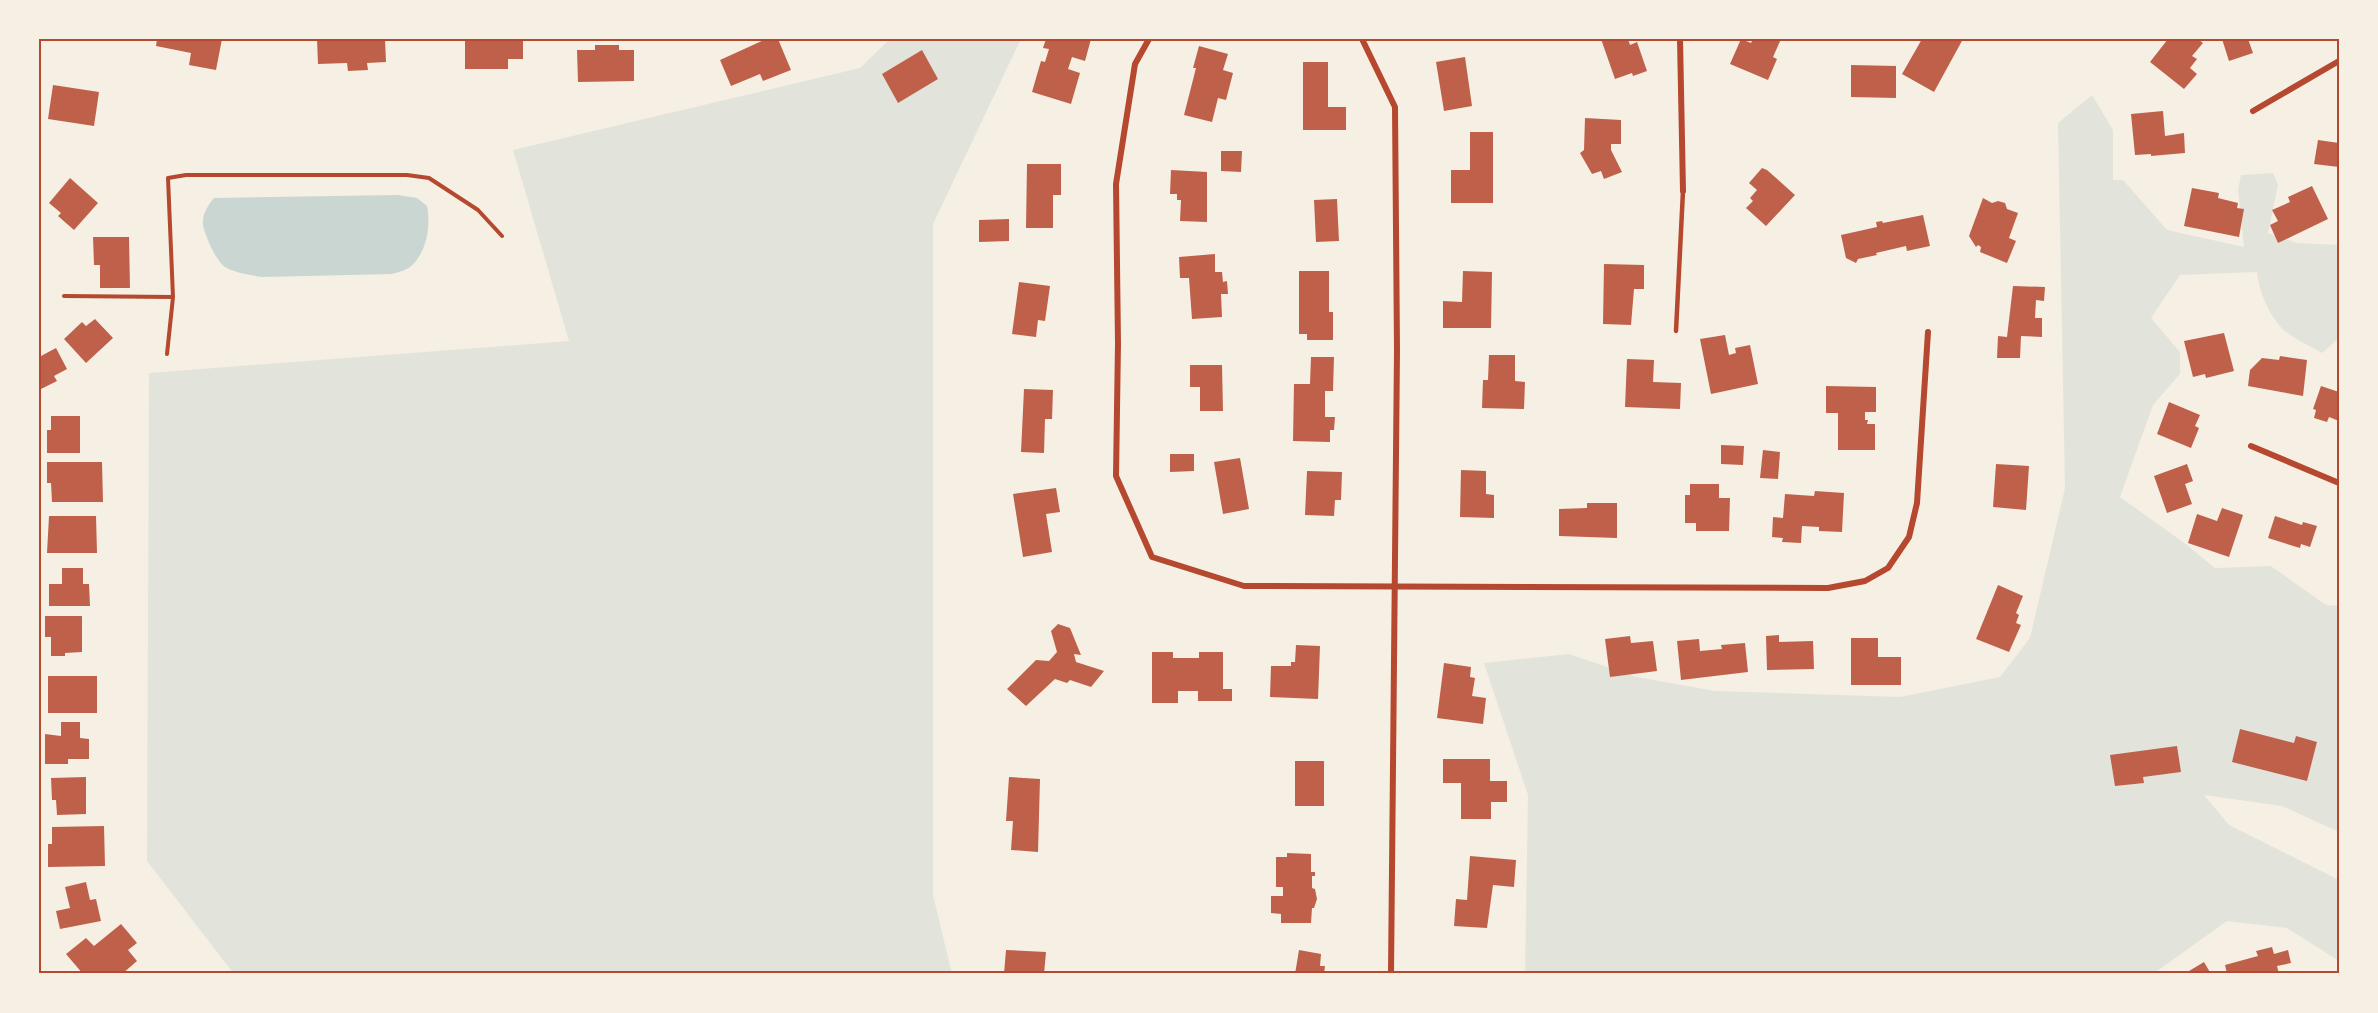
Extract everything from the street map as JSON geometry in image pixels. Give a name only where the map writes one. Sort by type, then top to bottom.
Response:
[{"type":"street","points":[[1149,39],[1136,64],[1116,184],[1118,343],[1116,476],[1152,557],[1244,586],[1828,588],[1866,582],[1888,568],[1909,537],[1912,526],[1917,503],[1928,332]]},
{"type":"street","points":[[1362,39],[1395,107],[1397,350],[1391,974]]},
{"type":"street","points":[[1680,39],[1683,191]]},
{"type":"street","points":[[2253,111],[2339,61]]},
{"type":"street","points":[[2251,446],[2339,483]]},
{"type":"lane","points":[[1676,331],[1683,191]]},
{"type":"path","points":[[168,354],[172,297],[168,178],[186,175],[407,175],[429,178],[478,210],[502,236]]},
{"type":"path","points":[[64,296],[172,297]]},
{"type":"shaded area","points":[[890,39],[1021,39],[933,224],[933,895],[952,974],[234,974],[147,861],[149,373],[569,341],[513,150],[860,68]]},
{"type":"shaded area","points":[[2092,95],[2113,130],[2113,180],[2123,180],[2167,230],[2244,247],[2238,190],[2241,175],[2273,173],[2278,185],[2268,233],[2297,243],[2339,245],[2339,338],[2322,353],[2280,326],[2266,304],[2257,272],[2180,275],[2151,318],[2180,352],[2180,374],[2153,405],[2120,497],[2215,568],[2271,566],[2326,605],[2339,606],[2339,832],[2282,806],[2204,795],[2229,825],[2339,880],[2339,961],[2287,928],[2227,921],[2153,974],[1525,974],[1528,795],[1484,663],[1569,654],[1637,677],[1715,691],[1900,697],[2000,677],[2030,638],[2065,488],[2058,123]]},
{"type":"shaded area","points":[[398,195],[417,198],[427,206],[428,230],[424,247],[416,261],[408,268],[392,274],[262,277],[238,272],[225,267],[218,259],[203,224],[203,217],[214,198]]},
{"type":"building","points":[[157,39],[222,39],[216,70],[189,65],[191,53],[156,46]]},
{"type":"building","points":[[317,39],[385,39],[386,62],[367,63],[368,70],[348,71],[347,63],[318,64]]},
{"type":"building","points":[[465,39],[523,39],[523,59],[508,59],[508,69],[465,69]]},
{"type":"building","points":[[766,39],[778,39],[791,70],[763,81],[760,74],[731,86],[720,60]]},
{"type":"building","points":[[1046,39],[1091,39],[1085,61],[1072,57],[1068,69],[1080,73],[1071,104],[1032,92],[1041,61],[1045,62],[1049,49],[1043,48]]},
{"type":"building","points":[[1601,39],[1628,39],[1630,45],[1637,42],[1647,71],[1615,79]]},
{"type":"building","points":[[1741,39],[1751,43],[1753,39],[1781,39],[1773,57],[1777,59],[1768,80],[1730,64]]},
{"type":"building","points":[[1922,39],[1963,39],[1934,92],[1902,74]]},
{"type":"building","points":[[2168,39],[2173,41],[2198,39],[2203,43],[2192,56],[2197,59],[2190,68],[2197,74],[2184,89],[2150,62]]},
{"type":"building","points":[[2222,39],[2248,39],[2253,53],[2229,61]]},
{"type":"building","points":[[595,45],[619,45],[619,50],[634,50],[634,81],[578,82],[577,50],[595,50]]},
{"type":"building","points":[[1199,46],[1228,54],[1223,70],[1233,73],[1226,100],[1218,98],[1212,122],[1184,115]]},
{"type":"building","points":[[922,50],[938,79],[898,103],[882,74]]},
{"type":"building","points":[[1465,57],[1472,106],[1444,111],[1436,62]]},
{"type":"building","points":[[1303,62],[1328,62],[1328,107],[1346,107],[1346,130],[1303,130]]},
{"type":"building","points":[[1851,65],[1896,66],[1896,98],[1851,97]]},
{"type":"building","points":[[53,85],[99,92],[94,126],[48,119]]},
{"type":"building","points":[[2163,111],[2165,136],[2184,133],[2185,153],[2135,155],[2131,114]]},
{"type":"building","points":[[1585,118],[1621,120],[1621,144],[1611,144],[1611,150],[1622,172],[1604,179],[1601,171],[1592,174],[1580,153],[1584,150]]},
{"type":"building","points":[[1470,132],[1493,132],[1493,203],[1451,203],[1451,170],[1470,170]]},
{"type":"building","points":[[2318,140],[2339,143],[2339,167],[2314,164]]},
{"type":"building","points":[[1221,151],[1242,151],[1241,172],[1221,171]]},
{"type":"building","points":[[1027,164],[1061,164],[1061,195],[1053,195],[1053,228],[1026,228]]},
{"type":"building","points":[[1762,168],[1795,195],[1766,226],[1746,208],[1753,201],[1750,198],[1757,190],[1749,183]]},
{"type":"building","points":[[1171,170],[1207,172],[1207,222],[1180,221],[1181,200],[1177,200],[1177,194],[1170,194]]},
{"type":"building","points":[[70,178],[98,203],[74,230],[58,216],[61,213],[49,203]]},
{"type":"building","points":[[2312,186],[2328,219],[2278,243],[2270,225],[2278,221],[2272,210],[2290,202],[2288,197]]},
{"type":"building","points":[[2192,188],[2219,193],[2218,198],[2238,203],[2237,208],[2244,209],[2239,237],[2184,226]]},
{"type":"building","points":[[1983,198],[1992,203],[1998,201],[2005,203],[2007,209],[2018,213],[2009,238],[2016,241],[2007,263],[1980,252],[1981,247],[1978,245],[1976,247],[1969,236]]},
{"type":"building","points":[[1337,199],[1339,241],[1316,242],[1314,200]]},
{"type":"building","points":[[1923,215],[1930,246],[1907,251],[1906,246],[1858,259],[1856,263],[1846,258],[1841,235],[1877,227],[1876,222],[1882,221],[1883,223]]},
{"type":"building","points":[[1009,219],[1009,241],[979,242],[979,220]]},
{"type":"building","points":[[93,237],[129,237],[130,288],[100,288],[100,265],[94,265]]},
{"type":"building","points":[[1215,254],[1215,272],[1222,272],[1223,282],[1227,281],[1228,294],[1221,294],[1222,317],[1192,319],[1189,278],[1180,278],[1179,257]]},
{"type":"building","points":[[1604,264],[1644,265],[1644,289],[1634,289],[1631,325],[1603,324]]},
{"type":"building","points":[[1299,271],[1329,271],[1329,312],[1333,312],[1333,340],[1307,340],[1307,334],[1299,334]]},
{"type":"building","points":[[1463,271],[1492,272],[1491,328],[1443,328],[1443,301],[1462,302]]},
{"type":"building","points":[[1019,282],[1050,286],[1045,321],[1038,320],[1036,337],[1012,334]]},
{"type":"building","points":[[2013,286],[2045,287],[2044,301],[2036,300],[2035,318],[2042,318],[2042,337],[2021,336],[2020,358],[1997,358],[1998,336],[2007,337]]},
{"type":"building","points":[[95,319],[113,338],[86,363],[64,339],[82,322],[86,326]]},
{"type":"building","points":[[2224,333],[2234,371],[2206,378],[2205,374],[2193,377],[2184,341]]},
{"type":"building","points":[[1725,335],[1729,355],[1736,353],[1735,348],[1750,345],[1758,384],[1711,394],[1700,339]]},
{"type":"building","points":[[56,348],[67,369],[54,376],[57,381],[39,390],[39,353],[41,356]]},
{"type":"building","points":[[1489,355],[1515,355],[1515,381],[1525,382],[1524,409],[1482,408],[1483,380],[1488,380]]},
{"type":"building","points":[[2280,356],[2307,360],[2303,396],[2248,386],[2250,370],[2262,358],[2279,360]]},
{"type":"building","points":[[1311,357],[1334,357],[1333,391],[1325,391],[1325,417],[1335,417],[1334,430],[1330,430],[1330,442],[1293,441],[1294,384],[1310,384]]},
{"type":"building","points":[[1627,359],[1654,360],[1653,382],[1681,383],[1680,409],[1625,407]]},
{"type":"building","points":[[1190,365],[1222,365],[1223,411],[1200,411],[1200,387],[1190,387]]},
{"type":"building","points":[[1826,386],[1876,387],[1876,412],[1865,412],[1867,424],[1875,424],[1875,450],[1838,450],[1838,413],[1826,413]]},
{"type":"building","points":[[2321,386],[2339,392],[2339,421],[2329,417],[2327,422],[2314,418],[2316,410],[2313,409]]},
{"type":"building","points":[[1024,389],[1053,390],[1052,419],[1045,419],[1044,453],[1021,452]]},
{"type":"building","points":[[2169,402],[2200,415],[2195,426],[2199,428],[2191,448],[2157,434]]},
{"type":"building","points":[[51,416],[80,416],[80,453],[47,453],[47,430],[51,430]]},
{"type":"building","points":[[1721,445],[1744,446],[1743,465],[1721,464]]},
{"type":"building","points":[[1763,450],[1780,452],[1778,479],[1760,478]]},
{"type":"building","points":[[1170,454],[1194,454],[1194,471],[1170,472]]},
{"type":"building","points":[[1240,458],[1249,509],[1223,514],[1214,462]]},
{"type":"building","points":[[47,462],[102,462],[103,502],[52,502],[51,483],[47,483]]},
{"type":"building","points":[[1996,464],[2029,466],[2026,510],[1993,507]]},
{"type":"building","points":[[2187,464],[2193,481],[2185,484],[2192,504],[2167,513],[2154,476]]},
{"type":"building","points":[[1461,470],[1486,471],[1486,494],[1494,495],[1494,518],[1460,517]]},
{"type":"building","points":[[1307,471],[1342,472],[1341,500],[1335,500],[1334,516],[1305,515]]},
{"type":"building","points":[[1690,484],[1719,484],[1719,498],[1730,498],[1729,531],[1696,531],[1696,523],[1685,523],[1685,495],[1690,495]]},
{"type":"building","points":[[1056,488],[1060,512],[1046,514],[1052,552],[1023,557],[1013,494]]},
{"type":"building","points":[[1815,491],[1844,493],[1842,532],[1819,531],[1819,527],[1802,526],[1801,543],[1782,542],[1783,538],[1772,537],[1773,517],[1783,518],[1785,494],[1814,496]]},
{"type":"building","points":[[1587,503],[1617,503],[1617,538],[1559,536],[1559,509],[1587,508]]},
{"type":"building","points":[[2222,508],[2243,515],[2229,557],[2188,543],[2197,514],[2217,521]]},
{"type":"building","points":[[49,516],[96,516],[97,553],[47,553]]},
{"type":"building","points":[[2275,516],[2302,525],[2303,522],[2317,526],[2310,547],[2301,544],[2300,548],[2268,538]]},
{"type":"building","points":[[62,568],[83,568],[83,584],[89,584],[90,606],[49,606],[49,584],[62,584]]},
{"type":"building","points":[[1998,585],[2023,596],[2016,613],[2019,615],[2016,623],[2021,625],[2009,652],[1976,639]]},
{"type":"building","points":[[45,616],[82,616],[82,652],[51,656],[51,637],[45,637]]},
{"type":"building","points":[[1058,624],[1070,628],[1081,655],[1074,654],[1076,662],[1104,671],[1091,687],[1070,680],[1067,683],[1055,679],[1026,706],[1007,689],[1036,660],[1049,661],[1057,652],[1051,631]]},
{"type":"building","points":[[1779,635],[1779,642],[1813,641],[1814,669],[1767,670],[1766,636]]},
{"type":"building","points":[[1630,636],[1631,643],[1653,641],[1657,671],[1610,677],[1605,639]]},
{"type":"building","points":[[1851,638],[1878,638],[1878,657],[1901,657],[1901,685],[1851,685]]},
{"type":"building","points":[[1699,639],[1700,651],[1722,649],[1721,645],[1745,643],[1748,672],[1681,680],[1677,641]]},
{"type":"building","points":[[1296,645],[1320,646],[1318,699],[1270,697],[1271,666],[1291,666],[1291,662],[1295,662]]},
{"type":"building","points":[[1152,652],[1173,652],[1173,658],[1199,658],[1199,652],[1223,652],[1223,689],[1232,689],[1232,701],[1198,701],[1198,691],[1178,691],[1178,703],[1152,703]]},
{"type":"building","points":[[1444,663],[1471,667],[1470,677],[1475,678],[1472,696],[1486,698],[1483,724],[1437,718]]},
{"type":"building","points":[[48,676],[97,676],[97,713],[48,713]]},
{"type":"building","points":[[61,722],[80,722],[80,738],[89,739],[89,759],[68,759],[68,764],[45,764],[45,734],[61,736]]},
{"type":"building","points":[[2240,729],[2294,743],[2296,736],[2317,742],[2307,781],[2232,762]]},
{"type":"building","points":[[2177,746],[2181,772],[2143,777],[2144,783],[2115,786],[2110,755]]},
{"type":"building","points":[[1443,759],[1490,759],[1490,781],[1507,781],[1507,802],[1491,802],[1491,819],[1461,819],[1461,783],[1443,783]]},
{"type":"building","points":[[1295,761],[1324,761],[1324,806],[1295,806]]},
{"type":"building","points":[[86,777],[86,814],[57,815],[56,800],[52,800],[51,778]]},
{"type":"building","points":[[1009,777],[1040,779],[1038,852],[1011,850],[1013,821],[1006,821]]},
{"type":"building","points":[[104,826],[105,866],[48,867],[48,844],[52,844],[52,827]]},
{"type":"building","points":[[1287,853],[1311,854],[1311,872],[1315,872],[1315,876],[1312,876],[1312,888],[1315,889],[1317,899],[1312,908],[1311,923],[1281,923],[1281,914],[1271,913],[1271,896],[1283,896],[1283,887],[1276,887],[1276,857],[1287,857]]},
{"type":"building","points":[[1470,856],[1516,860],[1514,887],[1493,885],[1487,928],[1454,926],[1456,899],[1467,900]]},
{"type":"building","points":[[86,882],[90,900],[96,899],[101,921],[60,929],[56,911],[70,908],[65,887]]},
{"type":"building","points":[[121,924],[137,943],[128,950],[137,961],[122,974],[83,974],[66,954],[86,938],[94,946]]},
{"type":"building","points":[[2272,947],[2274,954],[2288,950],[2291,963],[2277,966],[2279,974],[2227,974],[2225,965],[2258,956],[2256,951]]},
{"type":"building","points":[[1006,950],[1046,952],[1044,974],[1004,974]]},
{"type":"building","points":[[1299,950],[1321,954],[1320,966],[1325,966],[1324,974],[1295,974]]},
{"type":"building","points":[[2204,962],[2211,974],[2184,974]]}]
